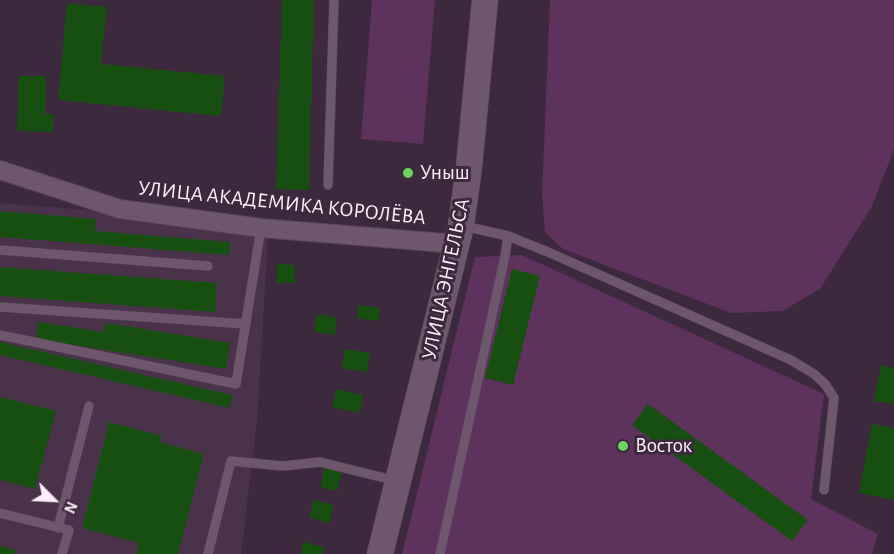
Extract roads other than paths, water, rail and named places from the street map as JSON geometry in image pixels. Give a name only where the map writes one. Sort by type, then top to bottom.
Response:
[{"type":"main road","name":"УЛИЦА ЭНГЕЛЬСА","points":[[380,554],[459,235],[469,167],[484,0]]},
{"type":"street","name":"УЛИЦА АКАДЕМИКА КОРОЛЁВА","points":[[0,170],[120,208],[261,228],[459,235]]},
{"type":"lane","points":[[328,186],[334,0]]},
{"type":"lane","points":[[0,335],[236,384],[261,228]]},
{"type":"lane","points":[[459,235],[508,236],[791,360],[814,374],[825,384],[834,398],[824,490]]},
{"type":"lane","points":[[440,554],[508,236]]},
{"type":"lane","points":[[0,250],[208,266]]},
{"type":"lane","points":[[0,307],[246,324]]},
{"type":"lane","points":[[58,528],[89,406]]},
{"type":"lane","points":[[208,554],[231,461],[284,466],[320,462],[398,481]]},
{"type":"lane","points":[[0,513],[69,530],[62,554]]},
{"type":"place","name":"Уныш","points":[[408,173]]},
{"type":"place","name":"Восток","points":[[623,446]]}]
